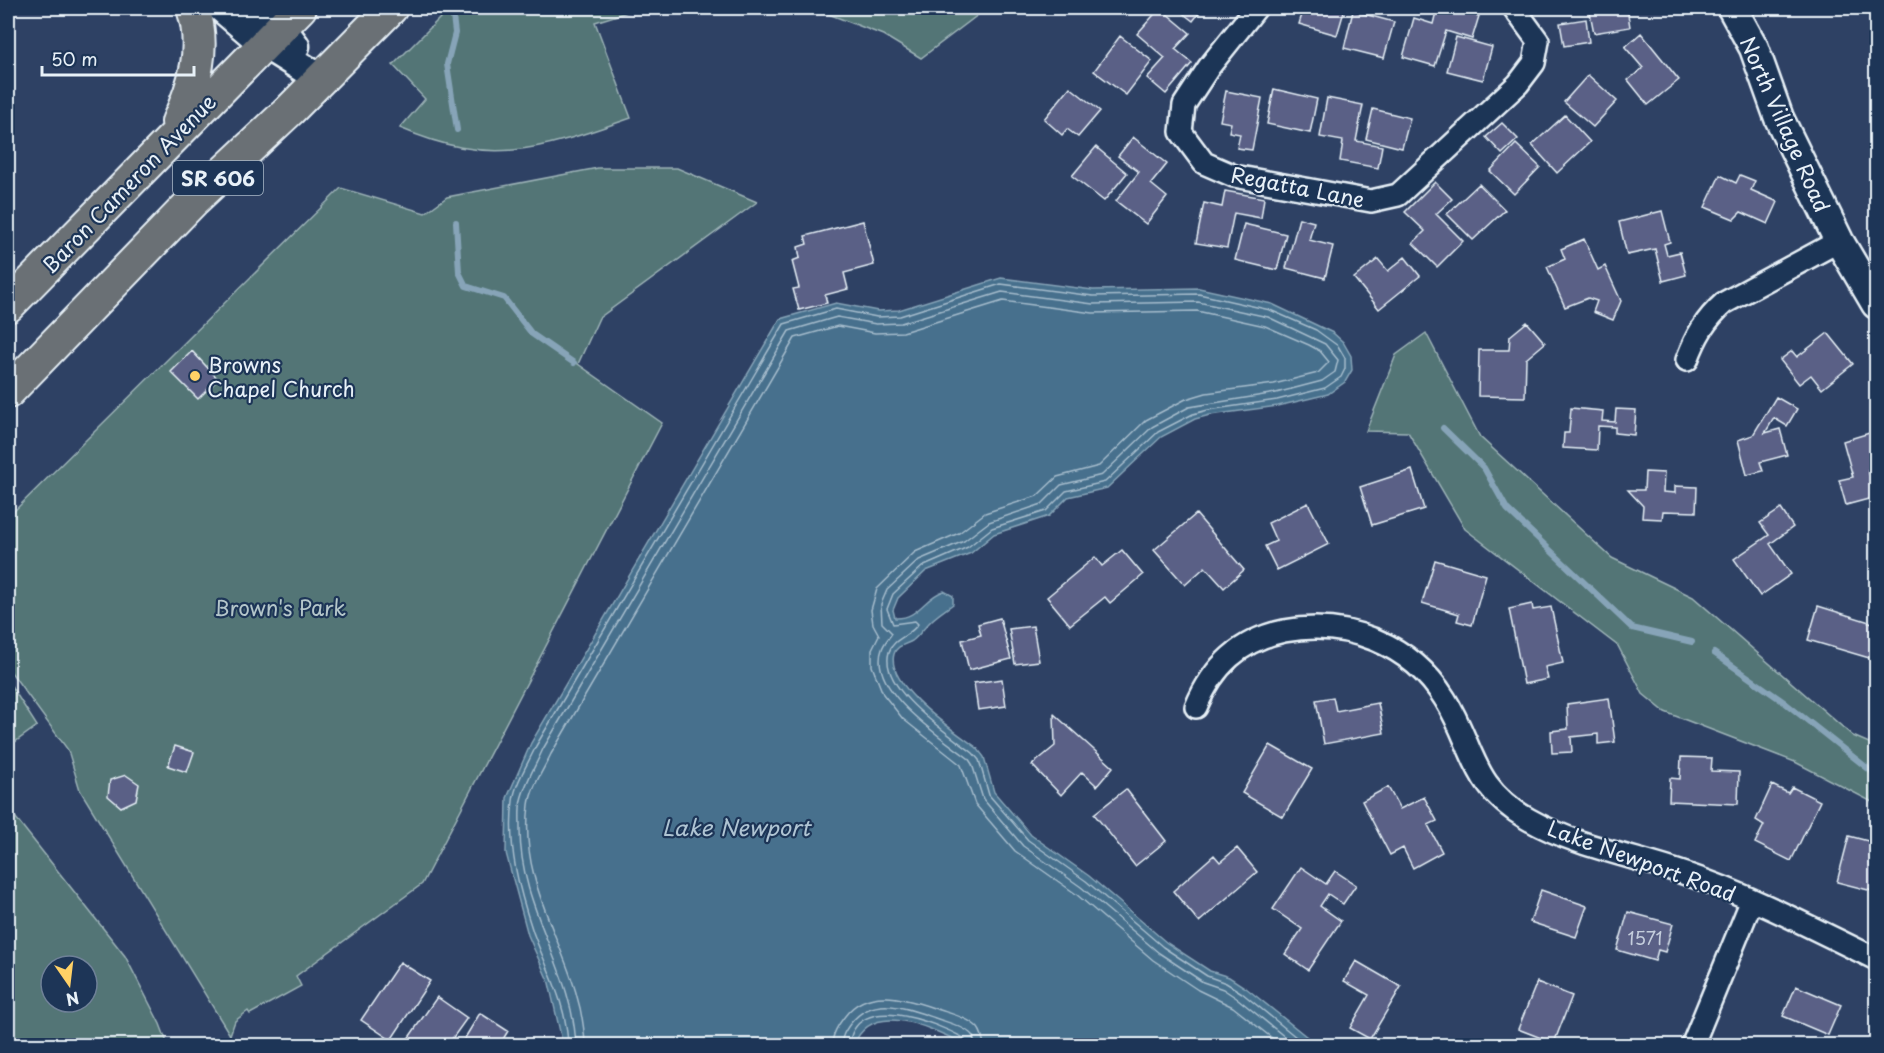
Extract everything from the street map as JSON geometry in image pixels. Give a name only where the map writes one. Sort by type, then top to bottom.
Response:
[{"type":"main road","points":[[168,142],[187,103],[196,75],[199,38],[193,8]]},
{"type":"main road","name":"SR 606","points":[[8,392],[192,202],[391,8]]},
{"type":"main road","name":"Baron Cameron Avenue","points":[[8,306],[168,142],[276,21]]},
{"type":"street","points":[[222,8],[276,21],[320,78]]},
{"type":"street","name":"Regatta Lane","points":[[1256,8],[1209,67],[1184,105],[1181,132],[1204,163],[1234,176],[1371,201],[1398,195],[1424,173],[1518,84],[1534,63],[1538,41],[1514,8]]},
{"type":"street","name":"North Village Road","points":[[1732,8],[1754,48],[1779,118],[1839,241],[1876,304]]},
{"type":"street","points":[[1687,360],[1697,333],[1709,316],[1724,303],[1839,241]]},
{"type":"street","name":"Lake Newport Road","points":[[1196,707],[1206,683],[1219,666],[1251,642],[1301,628],[1328,628],[1365,635],[1407,657],[1428,676],[1453,713],[1473,762],[1487,785],[1507,805],[1554,832],[1653,865],[1685,873],[1752,900],[1876,959]]},
{"type":"street","points":[[1692,1046],[1752,900]]},
{"type":"green space","points":[[450,8],[640,8],[595,22],[631,118],[570,138],[517,150],[490,151],[463,148],[400,128],[425,99],[393,65]]},
{"type":"green space","points":[[813,8],[987,8],[921,58],[883,35]]},
{"type":"green space","name":"Brown's Park","points":[[598,168],[677,168],[757,202],[599,318],[578,364],[662,423],[422,884],[296,976],[301,986],[250,1014],[248,1011],[235,1021],[230,1035],[80,790],[68,750],[8,668],[8,517],[341,188],[425,213],[447,197]]},
{"type":"green space","points":[[1426,333],[1480,437],[1612,558],[1693,597],[1853,736],[1876,746],[1876,804],[1795,762],[1665,712],[1643,694],[1618,646],[1465,529],[1408,432],[1366,431],[1396,355]]},
{"type":"green space","points":[[8,681],[37,726],[8,747]]},
{"type":"green space","points":[[8,808],[125,956],[160,1024],[168,1045],[8,1045]]},
{"type":"water","name":"Lake Newport","points":[[1001,278],[1093,290],[1199,288],[1272,304],[1333,333],[1343,342],[1351,356],[1352,370],[1345,382],[1328,394],[1278,406],[1195,419],[1161,437],[1107,488],[1068,497],[1049,516],[994,534],[971,553],[926,571],[898,598],[893,610],[895,618],[903,617],[910,615],[944,591],[953,596],[953,604],[934,618],[914,639],[897,649],[894,654],[894,667],[900,680],[924,707],[977,748],[984,757],[994,792],[1031,835],[1089,876],[1167,943],[1210,971],[1229,977],[1246,988],[1317,1045],[967,1045],[921,1026],[905,1021],[889,1020],[875,1023],[863,1031],[854,1045],[563,1045],[549,983],[528,935],[506,853],[507,798],[531,743],[780,319],[836,303],[878,311],[899,310]]},
{"type":"building","points":[[1160,8],[1190,33],[1175,49],[1192,63],[1166,94],[1147,78],[1165,58],[1137,34]]},
{"type":"building","points":[[1176,8],[1203,8],[1193,21]]},
{"type":"building","points":[[1304,8],[1345,8],[1337,35],[1299,24]]},
{"type":"building","points":[[1437,8],[1479,16],[1472,39],[1446,31],[1435,66],[1403,57],[1414,18],[1433,24]]},
{"type":"building","points":[[1589,8],[1627,8],[1630,27],[1594,33]]},
{"type":"building","points":[[1353,11],[1394,22],[1384,58],[1344,48]]},
{"type":"building","points":[[1586,19],[1589,42],[1564,46],[1560,23]]},
{"type":"building","points":[[1641,33],[1679,80],[1648,105],[1628,80],[1643,68],[1625,47]]},
{"type":"building","points":[[1120,36],[1152,61],[1126,95],[1094,71]]},
{"type":"building","points":[[1456,37],[1492,47],[1483,80],[1447,71]]},
{"type":"building","points":[[1588,75],[1617,101],[1593,127],[1564,102]]},
{"type":"building","points":[[1070,87],[1100,111],[1078,137],[1067,129],[1062,135],[1044,119]]},
{"type":"building","points":[[1274,89],[1317,99],[1310,133],[1267,124]]},
{"type":"building","points":[[1226,91],[1262,98],[1252,150],[1237,148],[1240,134],[1229,132],[1231,123],[1220,121]]},
{"type":"building","points":[[1327,98],[1363,105],[1356,141],[1382,146],[1378,168],[1340,161],[1343,141],[1320,137]]},
{"type":"building","points":[[1373,109],[1410,118],[1402,148],[1366,139]]},
{"type":"building","points":[[1565,115],[1590,142],[1557,173],[1532,145]]},
{"type":"building","points":[[1502,123],[1518,139],[1502,154],[1486,137]]},
{"type":"building","points":[[1133,137],[1167,164],[1151,184],[1167,197],[1146,224],[1116,201],[1139,172],[1118,156]]},
{"type":"building","points":[[1516,144],[1540,167],[1514,194],[1490,171]]},
{"type":"building","points":[[1096,147],[1127,173],[1104,201],[1072,176]]},
{"type":"building","points":[[1720,175],[1736,183],[1740,175],[1755,181],[1751,190],[1778,202],[1768,224],[1741,212],[1734,219],[1705,207]]},
{"type":"building","points":[[1435,182],[1452,199],[1436,214],[1463,241],[1437,267],[1413,243],[1425,231],[1405,212]]},
{"type":"building","points":[[1479,184],[1505,210],[1473,240],[1447,214]]},
{"type":"building","points":[[1225,191],[1264,198],[1261,218],[1234,213],[1227,248],[1196,243],[1204,203],[1222,207]]},
{"type":"building","points":[[1662,211],[1670,242],[1664,244],[1667,255],[1680,252],[1686,275],[1663,281],[1655,249],[1627,255],[1619,222]]},
{"type":"building","points":[[1299,218],[1314,222],[1309,240],[1333,246],[1325,278],[1286,268]]},
{"type":"building","points":[[863,221],[874,265],[844,273],[848,289],[825,295],[827,303],[799,310],[793,289],[799,288],[792,261],[800,258],[798,247],[807,244],[805,236]]},
{"type":"building","points":[[1244,224],[1286,234],[1277,270],[1235,260]]},
{"type":"building","points":[[1584,239],[1598,270],[1605,266],[1621,301],[1613,320],[1593,312],[1597,301],[1588,298],[1565,307],[1547,267],[1565,259],[1561,249]]},
{"type":"building","points":[[1405,257],[1420,276],[1379,309],[1354,278],[1378,259],[1388,271]]},
{"type":"building","points":[[1527,322],[1545,343],[1526,359],[1525,397],[1478,396],[1479,350],[1509,350],[1510,336]]},
{"type":"building","points":[[1828,333],[1853,364],[1822,389],[1811,375],[1799,384],[1780,360],[1792,351],[1797,357]]},
{"type":"building","points":[[192,351],[218,379],[198,399],[171,372]]},
{"type":"building","points":[[1776,397],[1797,409],[1787,426],[1774,418],[1765,433],[1780,429],[1787,455],[1760,462],[1763,471],[1747,475],[1738,440],[1753,435]]},
{"type":"building","points":[[1571,408],[1603,411],[1602,421],[1615,422],[1616,409],[1636,410],[1634,435],[1615,433],[1615,427],[1598,426],[1597,450],[1563,448],[1564,433],[1569,433]]},
{"type":"building","points":[[1876,431],[1876,468],[1868,470],[1876,497],[1846,505],[1839,480],[1853,477],[1843,441]]},
{"type":"building","points":[[1412,470],[1424,509],[1372,525],[1360,487]]},
{"type":"building","points":[[1645,472],[1664,473],[1663,492],[1675,493],[1675,486],[1697,487],[1696,512],[1663,511],[1662,519],[1642,518],[1643,506],[1628,490],[1644,490]]},
{"type":"building","points":[[1308,503],[1329,544],[1277,570],[1265,546],[1276,541],[1268,523]]},
{"type":"building","points":[[1781,509],[1793,527],[1770,544],[1791,574],[1760,596],[1734,559],[1769,535],[1760,523]]},
{"type":"building","points":[[1196,514],[1244,570],[1224,588],[1205,567],[1185,585],[1154,550]]},
{"type":"building","points":[[1122,550],[1143,575],[1110,603],[1105,597],[1070,625],[1047,597],[1095,557],[1102,566]]},
{"type":"building","points":[[1435,560],[1486,575],[1472,625],[1457,621],[1459,614],[1422,603]]},
{"type":"building","points":[[1532,604],[1533,610],[1551,607],[1563,663],[1545,667],[1548,679],[1524,684],[1509,609]]},
{"type":"building","points":[[1818,606],[1876,624],[1876,660],[1808,640]]},
{"type":"building","points":[[1000,618],[1011,659],[969,670],[962,640],[981,635],[978,624]]},
{"type":"building","points":[[1033,626],[1039,661],[1015,664],[1009,629]]},
{"type":"building","points":[[1002,679],[1006,706],[978,710],[974,683]]},
{"type":"building","points":[[1333,697],[1336,711],[1378,703],[1384,733],[1324,744],[1316,700]]},
{"type":"building","points":[[1609,698],[1615,742],[1598,744],[1598,734],[1571,737],[1572,752],[1552,753],[1551,731],[1568,729],[1567,704]]},
{"type":"building","points":[[1054,714],[1113,767],[1097,786],[1082,772],[1061,795],[1032,765],[1055,746]]},
{"type":"building","points":[[1270,745],[1312,769],[1283,817],[1242,793]]},
{"type":"building","points":[[175,746],[194,752],[187,772],[168,766]]},
{"type":"building","points":[[1681,757],[1712,758],[1711,771],[1739,772],[1738,804],[1669,801],[1670,778],[1680,779]]},
{"type":"building","points":[[126,775],[139,784],[136,800],[121,807],[108,796],[110,780]]},
{"type":"building","points":[[1772,785],[1788,793],[1792,787],[1820,801],[1791,861],[1755,843],[1764,825],[1756,820]]},
{"type":"building","points":[[1388,787],[1400,809],[1424,797],[1437,821],[1428,825],[1442,852],[1413,868],[1403,848],[1390,855],[1362,801]]},
{"type":"building","points":[[1126,789],[1166,841],[1135,866],[1094,814]]},
{"type":"building","points":[[1849,836],[1876,843],[1876,892],[1837,882]]},
{"type":"building","points":[[1237,848],[1257,872],[1199,922],[1173,891],[1214,855],[1220,862]]},
{"type":"building","points":[[1301,867],[1326,884],[1335,871],[1356,885],[1343,904],[1328,894],[1320,906],[1341,921],[1308,970],[1285,954],[1302,929],[1273,909]]},
{"type":"building","points":[[1541,890],[1587,906],[1576,937],[1530,922]]},
{"type":"building","points":[[1628,912],[1673,924],[1665,952],[1658,950],[1655,961],[1617,950]]},
{"type":"building","points":[[1356,961],[1401,987],[1370,1039],[1350,1028],[1369,995],[1344,981]]},
{"type":"building","points":[[400,962],[430,981],[391,1040],[361,1020]]},
{"type":"building","points":[[1537,982],[1572,996],[1554,1043],[1518,1029]]},
{"type":"building","points":[[1796,986],[1841,1005],[1828,1035],[1783,1016]]},
{"type":"building","points":[[437,997],[467,1018],[447,1046],[432,1043],[430,1046],[403,1046]]},
{"type":"building","points":[[480,1013],[508,1031],[499,1046],[460,1046]]},
{"type":"waterway","points":[[452,8],[455,33],[447,64],[457,130]]},
{"type":"waterway","points":[[456,222],[459,272],[466,286],[504,298],[532,334],[574,363]]},
{"type":"waterway","points":[[1443,428],[1484,468],[1507,509],[1632,628],[1692,642]]},
{"type":"waterway","points":[[1714,653],[1784,702],[1876,775]]},
{"type":"place","name":"Browns Chapel Church","points":[[195,376]]}]
